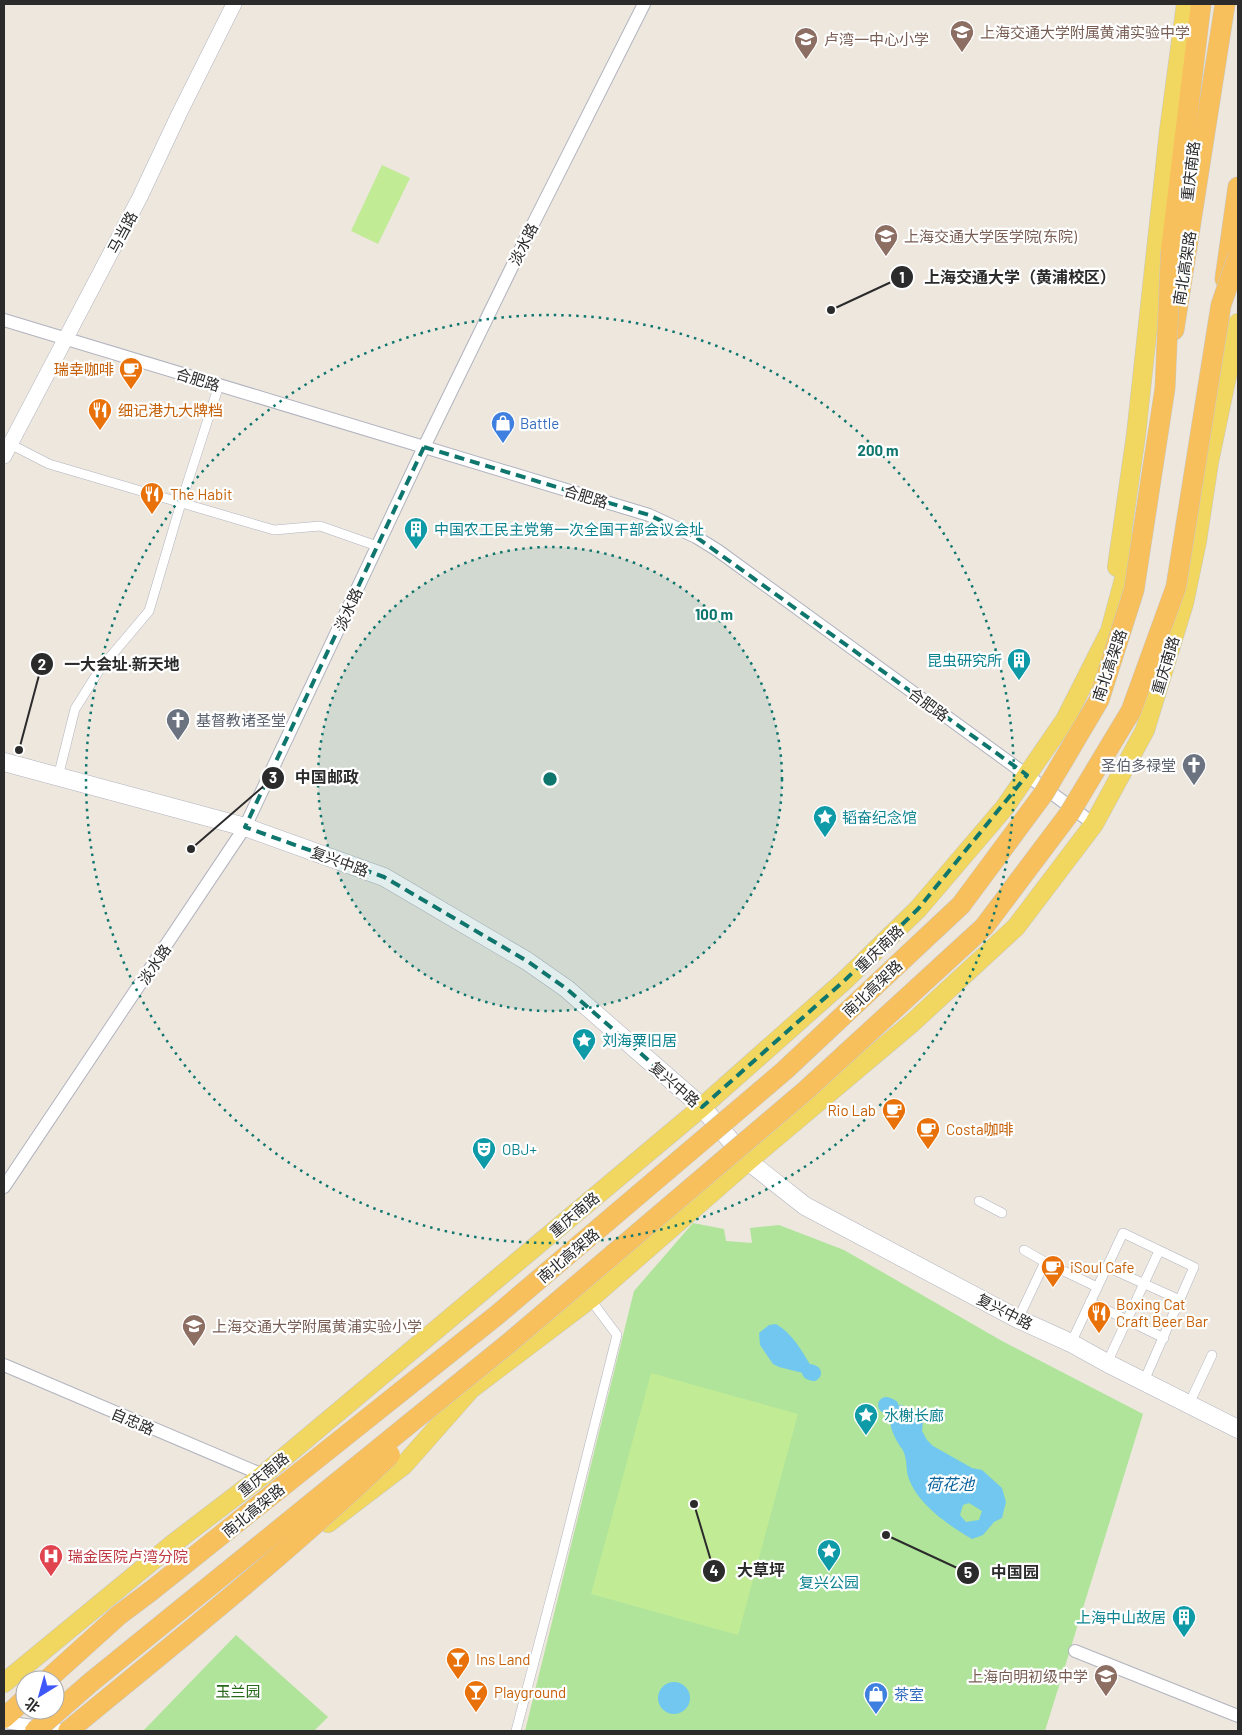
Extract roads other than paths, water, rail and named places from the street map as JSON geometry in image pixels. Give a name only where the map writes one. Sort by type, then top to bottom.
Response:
[{"type":"highway","points":[[1165,388],[1171,250],[1201,4]]},
{"type":"highway","name":"南北高架路","points":[[57,1670],[119,1615],[497,1315],[784,1071],[961,905],[1044,793],[1099,700],[1134,590],[1224,4]]},
{"type":"highway","name":"南北高架路","points":[[57,1731],[97,1677],[466,1385],[805,1091],[984,928],[1070,814],[1131,711],[1176,587],[1238,187]]},
{"type":"highway","points":[[1221,305],[1238,256]]},
{"type":"highway","points":[[57,1731],[223,1603],[361,1483],[466,1385]]},
{"type":"highway","points":[[45,1670],[119,1615]]},
{"type":"highway","points":[[4,1700],[15,1692]]},
{"type":"highway","points":[[4,1720],[15,1709]]},
{"type":"main road","name":"重庆南路","points":[[1083,686],[1115,578],[1136,435],[1169,131],[1186,4]]},
{"type":"main road","name":"重庆南路","points":[[4,1683],[174,1543],[263,1475],[702,1107],[844,981],[918,909],[1005,806],[1065,720],[1110,631],[1137,533],[1163,391],[1211,4]]},
{"type":"main road","name":"重庆南路","points":[[1209,462],[1213,403],[1238,217]]},
{"type":"main road","name":"重庆南路","points":[[57,1731],[68,1709],[244,1562],[346,1484],[466,1385],[590,1299],[705,1203],[748,1160],[912,1023],[1016,927],[1094,824],[1145,730],[1184,603],[1197,541],[1209,462],[1238,323]]},
{"type":"main road","name":"复兴中路","points":[[4,762],[245,828],[384,877],[527,960],[567,989],[702,1107],[748,1160],[805,1206],[1018,1319],[1071,1343],[1238,1428]]},
{"type":"main road","name":"重庆南路","points":[[57,1731],[164,1654],[404,1465],[466,1385]]},
{"type":"main road","points":[[346,1484],[380,1482]]},
{"type":"street","name":"马当路","points":[[7,450],[140,197],[234,4]]},
{"type":"street","name":"淡水路","points":[[4,1187],[245,828],[424,447],[527,236],[644,4]]},
{"type":"street","name":"合肥路","points":[[4,320],[649,515],[696,537],[717,550],[1094,824]]},
{"type":"street","points":[[58,777],[75,709],[100,669],[149,611],[219,385]]},
{"type":"street","points":[[7,450],[181,504],[274,530],[320,526],[377,546]]},
{"type":"street","points":[[979,1201],[1002,1213]]},
{"type":"street","points":[[1071,1343],[1123,1233],[1194,1267],[1144,1381]]},
{"type":"street","points":[[1024,1250],[1097,1287]]},
{"type":"street","points":[[1107,1363],[1159,1250]]},
{"type":"street","points":[[1018,1319],[1045,1262]]},
{"type":"street","points":[[1107,1267],[1180,1300]]},
{"type":"street","points":[[516,1731],[564,1550],[617,1335],[590,1299]]},
{"type":"street","points":[[1090,1302],[1164,1338]]},
{"type":"street","points":[[1189,1404],[1212,1355]]},
{"type":"street","name":"自忠路","points":[[4,1365],[263,1475]]},
{"type":"street","points":[[1074,1652],[1238,1716]]},
{"type":"street","points":[[4,1720],[57,1731]]},
{"type":"water","points":[[776,1324],[792,1337],[804,1354],[811,1366],[810,1372],[807,1374],[773,1364],[760,1345],[759,1333],[769,1325]]},
{"type":"water","name":"荷花池","points":[[902,1405],[923,1421],[922,1431],[933,1446],[972,1468],[982,1470],[1002,1488],[1006,1502],[1002,1518],[994,1522],[983,1535],[972,1539],[943,1520],[918,1495],[908,1476],[904,1452],[892,1430],[890,1421],[891,1407]],"holes":[[[969,1503],[982,1511],[979,1520],[966,1522],[960,1515],[963,1505]]]},
{"type":"water","points":[[674,1682],[680,1683],[685,1687],[689,1692],[689,1704],[685,1709],[680,1713],[674,1714],[668,1713],[663,1709],[659,1704],[658,1698],[659,1692],[663,1687],[668,1683]]},
{"type":"waterway","points":[[886,1405],[891,1407]]},
{"type":"place","name":"上海交通大学附属黄浦实验中学","points":[[962,53]]},
{"type":"place","name":"卢湾一中心小学","points":[[806,60]]},
{"type":"place","name":"上海交通大学医学院(东院)","points":[[886,257]]},
{"type":"place","name":"上海交通大学（黄浦校区）","points":[[831,310]]},
{"type":"place","name":"瑞幸咖啡","points":[[131,390]]},
{"type":"place","name":"细记港九大牌档","points":[[100,431]]},
{"type":"place","name":"Battle","points":[[503,444]]},
{"type":"place","name":"The Habit","points":[[152,515]]},
{"type":"place","name":"中国农工民主党第一次全国干部会议会址","points":[[416,550]]},
{"type":"place","name":"昆虫研究所","points":[[1019,681]]},
{"type":"place","name":"基督教诸圣堂","points":[[178,741]]},
{"type":"place","name":"一大会址·新天地","points":[[19,750]]},
{"type":"place","name":"圣伯多禄堂","points":[[1194,786]]},
{"type":"place","name":"韬奋纪念馆","points":[[825,838]]},
{"type":"place","name":"中国邮政","points":[[191,849]]},
{"type":"place","name":"刘海粟旧居","points":[[584,1061]]},
{"type":"place","name":"Rio Lab","points":[[894,1131]]},
{"type":"place","name":"Costa咖啡","points":[[928,1150]]},
{"type":"place","name":"OBJ+","points":[[484,1170]]},
{"type":"place","name":"iSoul Cafe","points":[[1053,1288]]},
{"type":"place","name":"Boxing Cat Craft Beer Bar","points":[[1099,1334]]},
{"type":"place","name":"上海交通大学附属黄浦实验小学","points":[[194,1347]]},
{"type":"place","name":"水榭长廊","points":[[866,1436]]},
{"type":"place","name":"大草坪","points":[[694,1504]]},
{"type":"place","name":"中国园","points":[[886,1535]]},
{"type":"place","name":"复兴公园","points":[[829,1572]]},
{"type":"place","name":"瑞金医院卢湾分院","points":[[51,1577]]},
{"type":"place","name":"上海中山故居","points":[[1184,1638]]},
{"type":"place","name":"Ins Land","points":[[458,1680]]},
{"type":"place","name":"上海向明初级中学","points":[[1106,1697]]},
{"type":"place","name":"Playground","points":[[476,1713]]},
{"type":"place","name":"茶室","points":[[876,1715]]},
{"type":"park label","name":"玉兰园","points":[[238,1691]]}]
